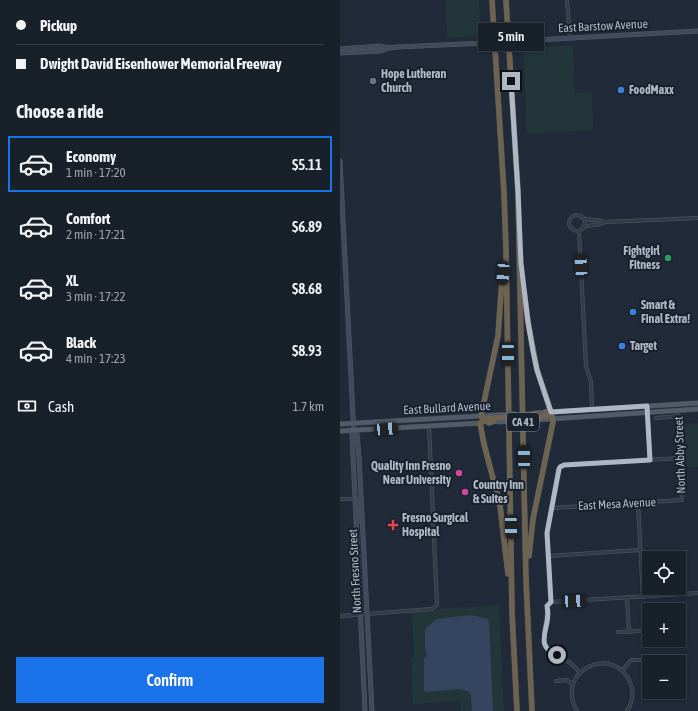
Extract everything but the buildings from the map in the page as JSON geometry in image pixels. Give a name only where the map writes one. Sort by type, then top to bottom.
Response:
[{"type":"highway","name":"CA 41","points":[[492,0],[506,249],[512,612],[517,711]]},
{"type":"highway","name":"CA 41","points":[[506,0],[521,263],[526,580],[532,711]]},
{"type":"highway","points":[[506,249],[498,336],[483,421],[484,444],[500,505],[512,612]]},
{"type":"highway","points":[[521,263],[527,316],[534,357],[548,414],[526,580]]},
{"type":"highway","points":[[483,421],[546,416],[548,414]]},
{"type":"main road","name":"East Barstow Avenue","points":[[340,49],[380,46],[389,48],[698,31]]},
{"type":"main road","name":"East Barstow Avenue","points":[[340,53],[381,51],[389,48]]},
{"type":"main road","name":"North Fresno Street","points":[[340,162],[342,239],[354,423],[354,430],[352,434],[365,704],[367,711]]},
{"type":"main road","points":[[548,414],[592,409],[698,403]]},
{"type":"main road","points":[[548,414],[648,412],[698,409]]},
{"type":"main road","name":"East Bullard Avenue","points":[[340,431],[429,426],[498,419]]},
{"type":"main road","name":"East Bullard Avenue","points":[[340,424],[483,421]]},
{"type":"main road","name":"North Fresno Street","points":[[354,430],[357,434],[372,711]]},
{"type":"main road","points":[[355,499],[358,500],[360,529],[363,532]]},
{"type":"street","points":[[567,0],[570,38]]},
{"type":"street","points":[[579,231],[572,229],[570,222],[574,217],[578,216],[590,221],[605,222],[698,218]]},
{"type":"street","points":[[582,218],[585,222],[584,227]]},
{"type":"street","points":[[579,231],[589,224],[602,224],[605,222]]},
{"type":"street","points":[[579,231],[586,366],[591,382],[592,409]]},
{"type":"street","points":[[647,406],[650,460]]},
{"type":"street","name":"North Abby Street","points":[[678,410],[682,500]]},
{"type":"street","points":[[656,418],[679,416]]},
{"type":"street","points":[[340,616],[432,609],[436,607],[429,426]]},
{"type":"street","points":[[551,602],[547,533],[560,467],[564,465],[681,458]]},
{"type":"street","points":[[340,499],[355,499]]},
{"type":"street","name":"East Mesa Avenue","points":[[551,508],[682,500]]},
{"type":"street","points":[[638,503],[643,597]]},
{"type":"street","points":[[548,556],[640,550]]},
{"type":"street","points":[[580,673],[568,660],[549,651],[545,646],[543,639],[547,623],[547,606],[551,602],[698,593]]},
{"type":"street","points":[[627,598],[629,632]]},
{"type":"street","points":[[618,632],[640,631]]},
{"type":"street","points":[[622,671],[631,660],[642,660]]},
{"type":"street","points":[[577,711],[572,698],[573,685],[580,673],[589,666],[601,663],[612,665],[622,671],[630,681],[632,692],[631,704],[627,711]]},
{"type":"street","points":[[556,681],[567,680],[573,685]]},
{"type":"green space","points":[[446,0],[479,0],[481,36],[447,38]]},
{"type":"green space","points":[[573,45],[575,93],[592,92],[593,130],[527,134],[523,48]]},
{"type":"green space","points":[[698,423],[698,467],[685,468],[683,424]]},
{"type":"green space","points":[[499,605],[504,711],[461,711],[460,701],[413,704],[411,657],[414,657],[412,613],[432,612],[438,609]]},
{"type":"water","points":[[471,615],[488,619],[489,623],[493,711],[472,711],[471,695],[468,691],[459,689],[426,692],[424,690],[424,658],[427,657],[425,649],[425,629],[437,619]]},
{"type":"place","name":"Hope Lutheran Church","points":[[373,81]]},
{"type":"place","name":"FoodMaxx","points":[[621,90]]},
{"type":"place","name":"Fightgirl Fitness","points":[[668,258]]},
{"type":"place","name":"Smart & Final Extra!","points":[[633,312]]},
{"type":"place","name":"Target","points":[[622,346]]},
{"type":"place","name":"Quality Inn Fresno Near University","points":[[459,473]]},
{"type":"place","name":"Country Inn & Suites","points":[[465,492]]},
{"type":"place","name":"Fresno Surgical Hospital","points":[[393,525]]},
{"type":"route","points":[[511,81],[521,263],[528,322],[537,370],[551,412],[647,406],[650,460],[564,465],[559,469],[547,533],[551,602],[547,606],[547,623],[543,639],[545,646],[549,651],[557,655]]}]
